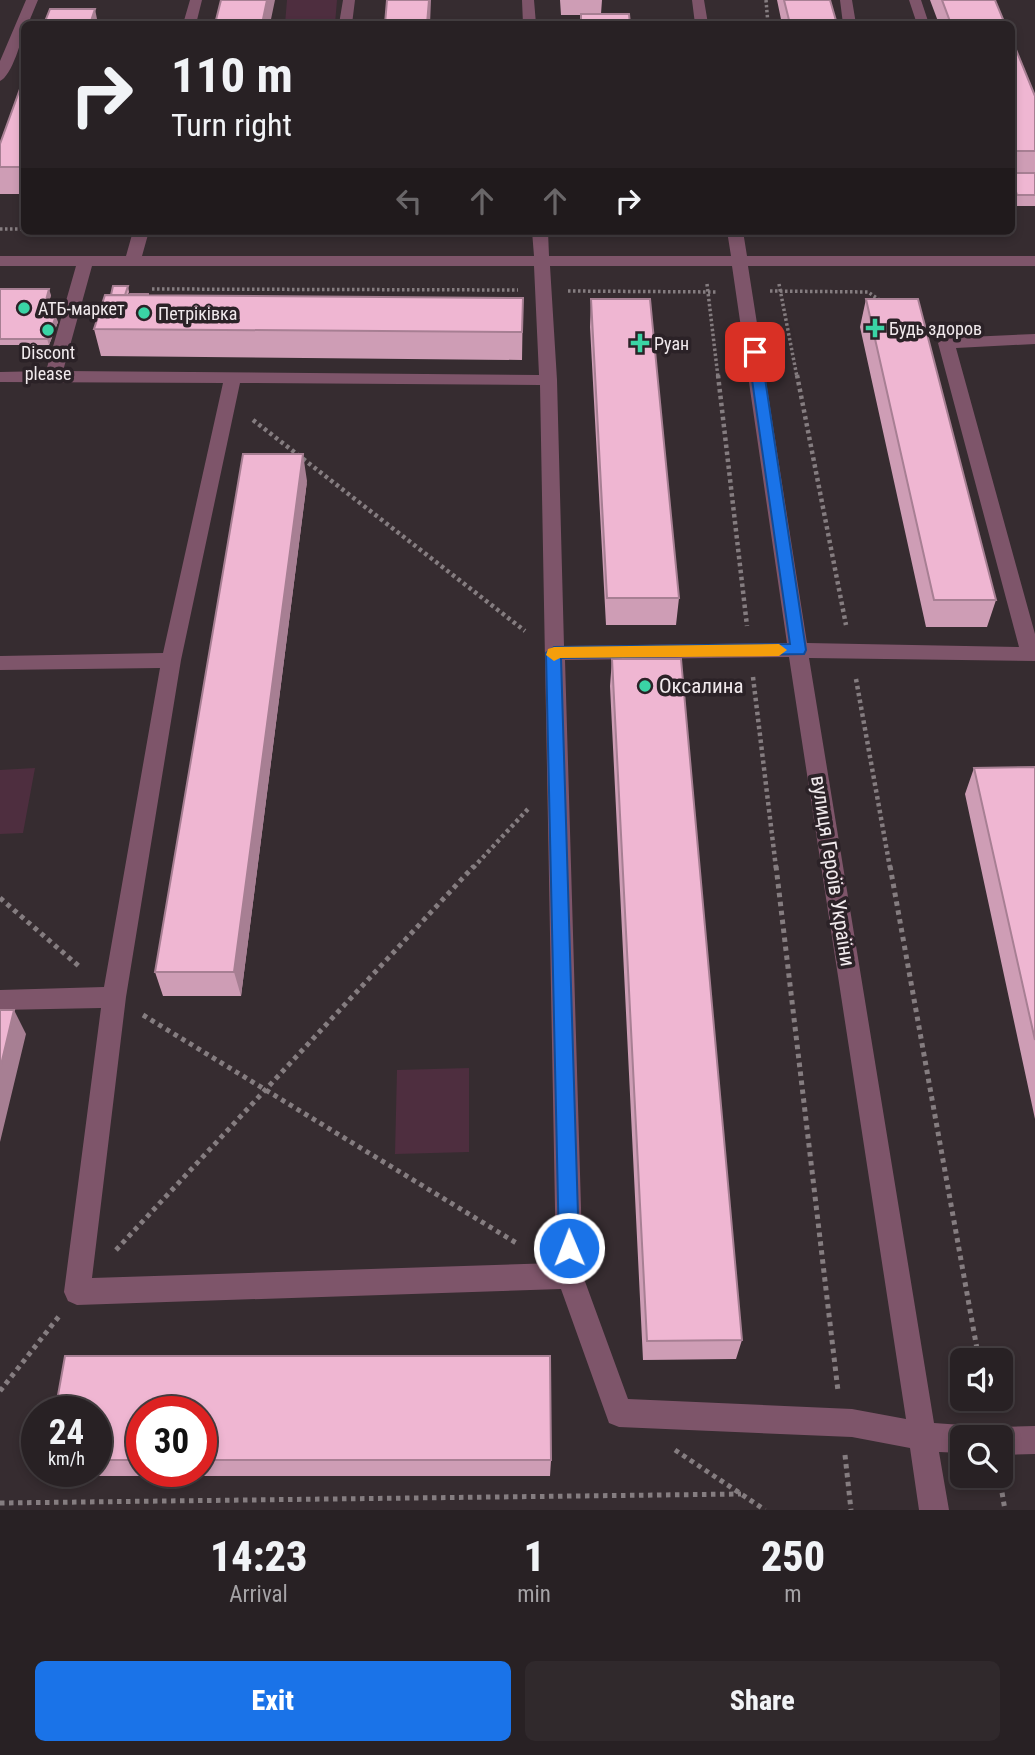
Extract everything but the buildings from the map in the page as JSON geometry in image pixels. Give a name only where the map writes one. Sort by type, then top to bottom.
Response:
[{"type":"street","points":[[23,21],[32,0]]},
{"type":"street","points":[[191,21],[196,0]]},
{"type":"street","points":[[346,21],[349,0]]},
{"type":"street","points":[[528,0],[530,21]]},
{"type":"street","points":[[698,0],[702,21]]},
{"type":"street","points":[[846,0],[850,21]]},
{"type":"street","points":[[915,0],[922,21]]},
{"type":"street","points":[[0,77],[21,26]]},
{"type":"street","points":[[133,261],[140,235]]},
{"type":"street","points":[[541,235],[548,380],[570,1276],[619,1413],[841,1422],[924,1437],[950,1438]]},
{"type":"street","name":"вулиця Героїв України","points":[[737,235],[798,650],[934,1510]]},
{"type":"street","points":[[0,261],[1035,261]]},
{"type":"street","points":[[53,376],[85,261]]},
{"type":"street","points":[[554,653],[798,650],[1033,655],[946,343],[1035,339]]},
{"type":"street","points":[[0,377],[548,380]]},
{"type":"street","points":[[232,379],[171,660],[114,997],[77,1292],[570,1276]]},
{"type":"street","points":[[0,663],[171,660]]},
{"type":"street","points":[[0,1000],[114,997]]},
{"type":"street","points":[[1013,1441],[1035,1440]]},
{"type":"path","points":[[766,0],[768,21]]},
{"type":"path","points":[[0,229],[21,229]]},
{"type":"path","points":[[704,260],[851,1510]]},
{"type":"path","points":[[774,260],[851,651],[977,1348]]},
{"type":"path","points":[[146,289],[725,292]]},
{"type":"path","points":[[780,291],[868,292],[891,307]]},
{"type":"path","points":[[227,400],[554,653]]},
{"type":"path","points":[[115,1252],[557,779]]},
{"type":"path","points":[[0,898],[114,997],[523,1247]]},
{"type":"path","points":[[0,1391],[77,1292]]},
{"type":"path","points":[[663,1443],[765,1510]]},
{"type":"path","points":[[1001,1488],[1005,1510]]},
{"type":"path","points":[[0,1503],[741,1494]]},
{"type":"shaded area","points":[[287,0],[337,0],[335,21],[285,21]]},
{"type":"shaded area","points":[[35,768],[23,833],[0,834],[0,770]]},
{"type":"shaded area","points":[[469,1068],[469,1152],[395,1154],[397,1070]]},
{"type":"slow traffic","points":[[554,655],[779,650]]},
{"type":"place","name":"АТБ-маркет","points":[[24,308]]},
{"type":"place","name":"Петріківка","points":[[144,313]]},
{"type":"place","name":"Будь здоров","points":[[875,328]]},
{"type":"place","name":"Discont please","points":[[48,330]]},
{"type":"place","name":"Руан","points":[[640,343]]},
{"type":"place","name":"Оксалина","points":[[645,686]]},
{"type":"route","points":[[569,1248],[554,653],[798,650],[755,352]]}]
